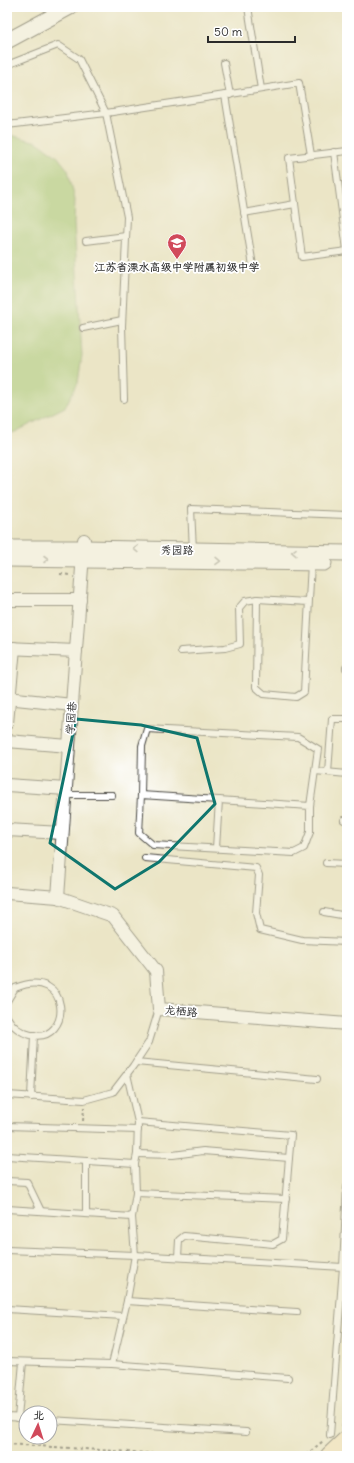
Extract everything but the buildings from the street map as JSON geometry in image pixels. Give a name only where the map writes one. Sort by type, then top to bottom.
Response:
[{"type":"main road","points":[[329,1456],[347,1439]]},
{"type":"street","points":[[7,41],[70,7]]},
{"type":"street","name":"秀园路","points":[[7,548],[347,553]]},
{"type":"street","name":"秀园路","points":[[7,559],[83,549],[311,563],[347,563]]},
{"type":"street","name":"学园巷","points":[[58,897],[83,549]]},
{"type":"street","points":[[7,600],[80,600]]},
{"type":"street","points":[[7,723],[10,648],[76,651]]},
{"type":"street","points":[[8,698],[72,705]]},
{"type":"street","points":[[7,741],[69,746]]},
{"type":"street","points":[[7,785],[65,792]]},
{"type":"street","points":[[7,830],[62,833]]},
{"type":"street","name":"龙栖路","points":[[7,893],[58,897],[113,916],[156,972],[159,1009],[347,1024]]},
{"type":"lane","points":[[248,7],[261,89]]},
{"type":"lane","points":[[7,65],[58,45],[79,59],[106,113],[127,217],[122,320],[124,399]]},
{"type":"lane","points":[[224,63],[227,95],[253,266]]},
{"type":"lane","points":[[7,125],[106,113],[299,83],[311,155]]},
{"type":"lane","points":[[334,152],[347,251],[302,257],[289,158],[334,152],[347,152]]},
{"type":"lane","points":[[244,213],[295,204]]},
{"type":"lane","points":[[86,241],[126,236]]},
{"type":"lane","points":[[83,328],[122,320]]},
{"type":"lane","points":[[193,550],[191,509],[347,515]]},
{"type":"lane","points":[[257,599],[256,687],[264,694],[296,697],[304,692],[311,563]]},
{"type":"lane","points":[[181,650],[225,648],[240,644],[239,608],[245,601],[257,599],[308,602]]},
{"type":"lane","points":[[328,772],[332,719],[347,719]]},
{"type":"lane","points":[[147,730],[298,737],[318,749],[314,771],[310,806],[310,832],[304,848],[294,852],[153,845],[138,833],[141,794],[142,746],[147,730]]},
{"type":"lane","points":[[314,771],[347,774]]},
{"type":"lane","points":[[65,792],[112,795]]},
{"type":"lane","points":[[141,794],[310,806]]},
{"type":"lane","points":[[216,848],[218,800]]},
{"type":"lane","points":[[145,858],[256,868],[259,875],[256,913],[260,930],[302,940],[347,942]]},
{"type":"lane","points":[[326,863],[347,864]]},
{"type":"lane","points":[[324,912],[347,916]]},
{"type":"lane","points":[[7,1000],[15,988],[31,983],[44,984],[49,987],[57,995],[61,1002],[58,1024],[47,1034],[41,1036],[19,1030],[7,1017]]},
{"type":"lane","points":[[7,1096],[84,1100],[113,1092],[149,1042],[159,1009]]},
{"type":"lane","points":[[30,1097],[34,1035]]},
{"type":"lane","points":[[136,1062],[317,1079]]},
{"type":"lane","points":[[112,1364],[127,1301],[135,1254],[132,1217],[136,1193],[135,1164],[137,1154],[138,1122],[127,1074]]},
{"type":"lane","points":[[138,1122],[291,1135],[282,1239],[273,1244],[184,1236],[178,1240],[178,1257]]},
{"type":"lane","points":[[7,1126],[138,1130]]},
{"type":"lane","points":[[137,1154],[173,1155],[203,1151],[289,1158]]},
{"type":"lane","points":[[7,1156],[135,1164]]},
{"type":"lane","points":[[86,1161],[86,1214]]},
{"type":"lane","points":[[7,1181],[27,1182],[41,1211]]},
{"type":"lane","points":[[330,1435],[343,1267],[347,1186]]},
{"type":"lane","points":[[136,1193],[286,1199]]},
{"type":"lane","points":[[7,1209],[132,1217]]},
{"type":"lane","points":[[7,1250],[135,1254],[343,1267]]},
{"type":"lane","points":[[127,1301],[297,1312]]},
{"type":"lane","points":[[7,1309],[123,1316]]},
{"type":"lane","points":[[7,1361],[112,1364],[288,1378]]},
{"type":"lane","points":[[19,1405],[23,1362]]},
{"type":"lane","points":[[7,1417],[18,1418]]},
{"type":"lane","points":[[58,1420],[246,1432]]},
{"type":"path","points":[[83,1128],[84,1100]]},
{"type":"path","points":[[7,1444],[193,1456]]},
{"type":"highlighted area","points":[[76,719],[141,725],[197,738],[215,804],[159,862],[115,889],[50,843]]},
{"type":"green space","points":[[7,134],[37,142],[57,156],[68,170],[75,200],[74,223],[82,355],[78,383],[65,407],[15,432],[7,434]]},
{"type":"place","name":"江苏省溧水高级中学附属初级中学","points":[[177,260]]}]
